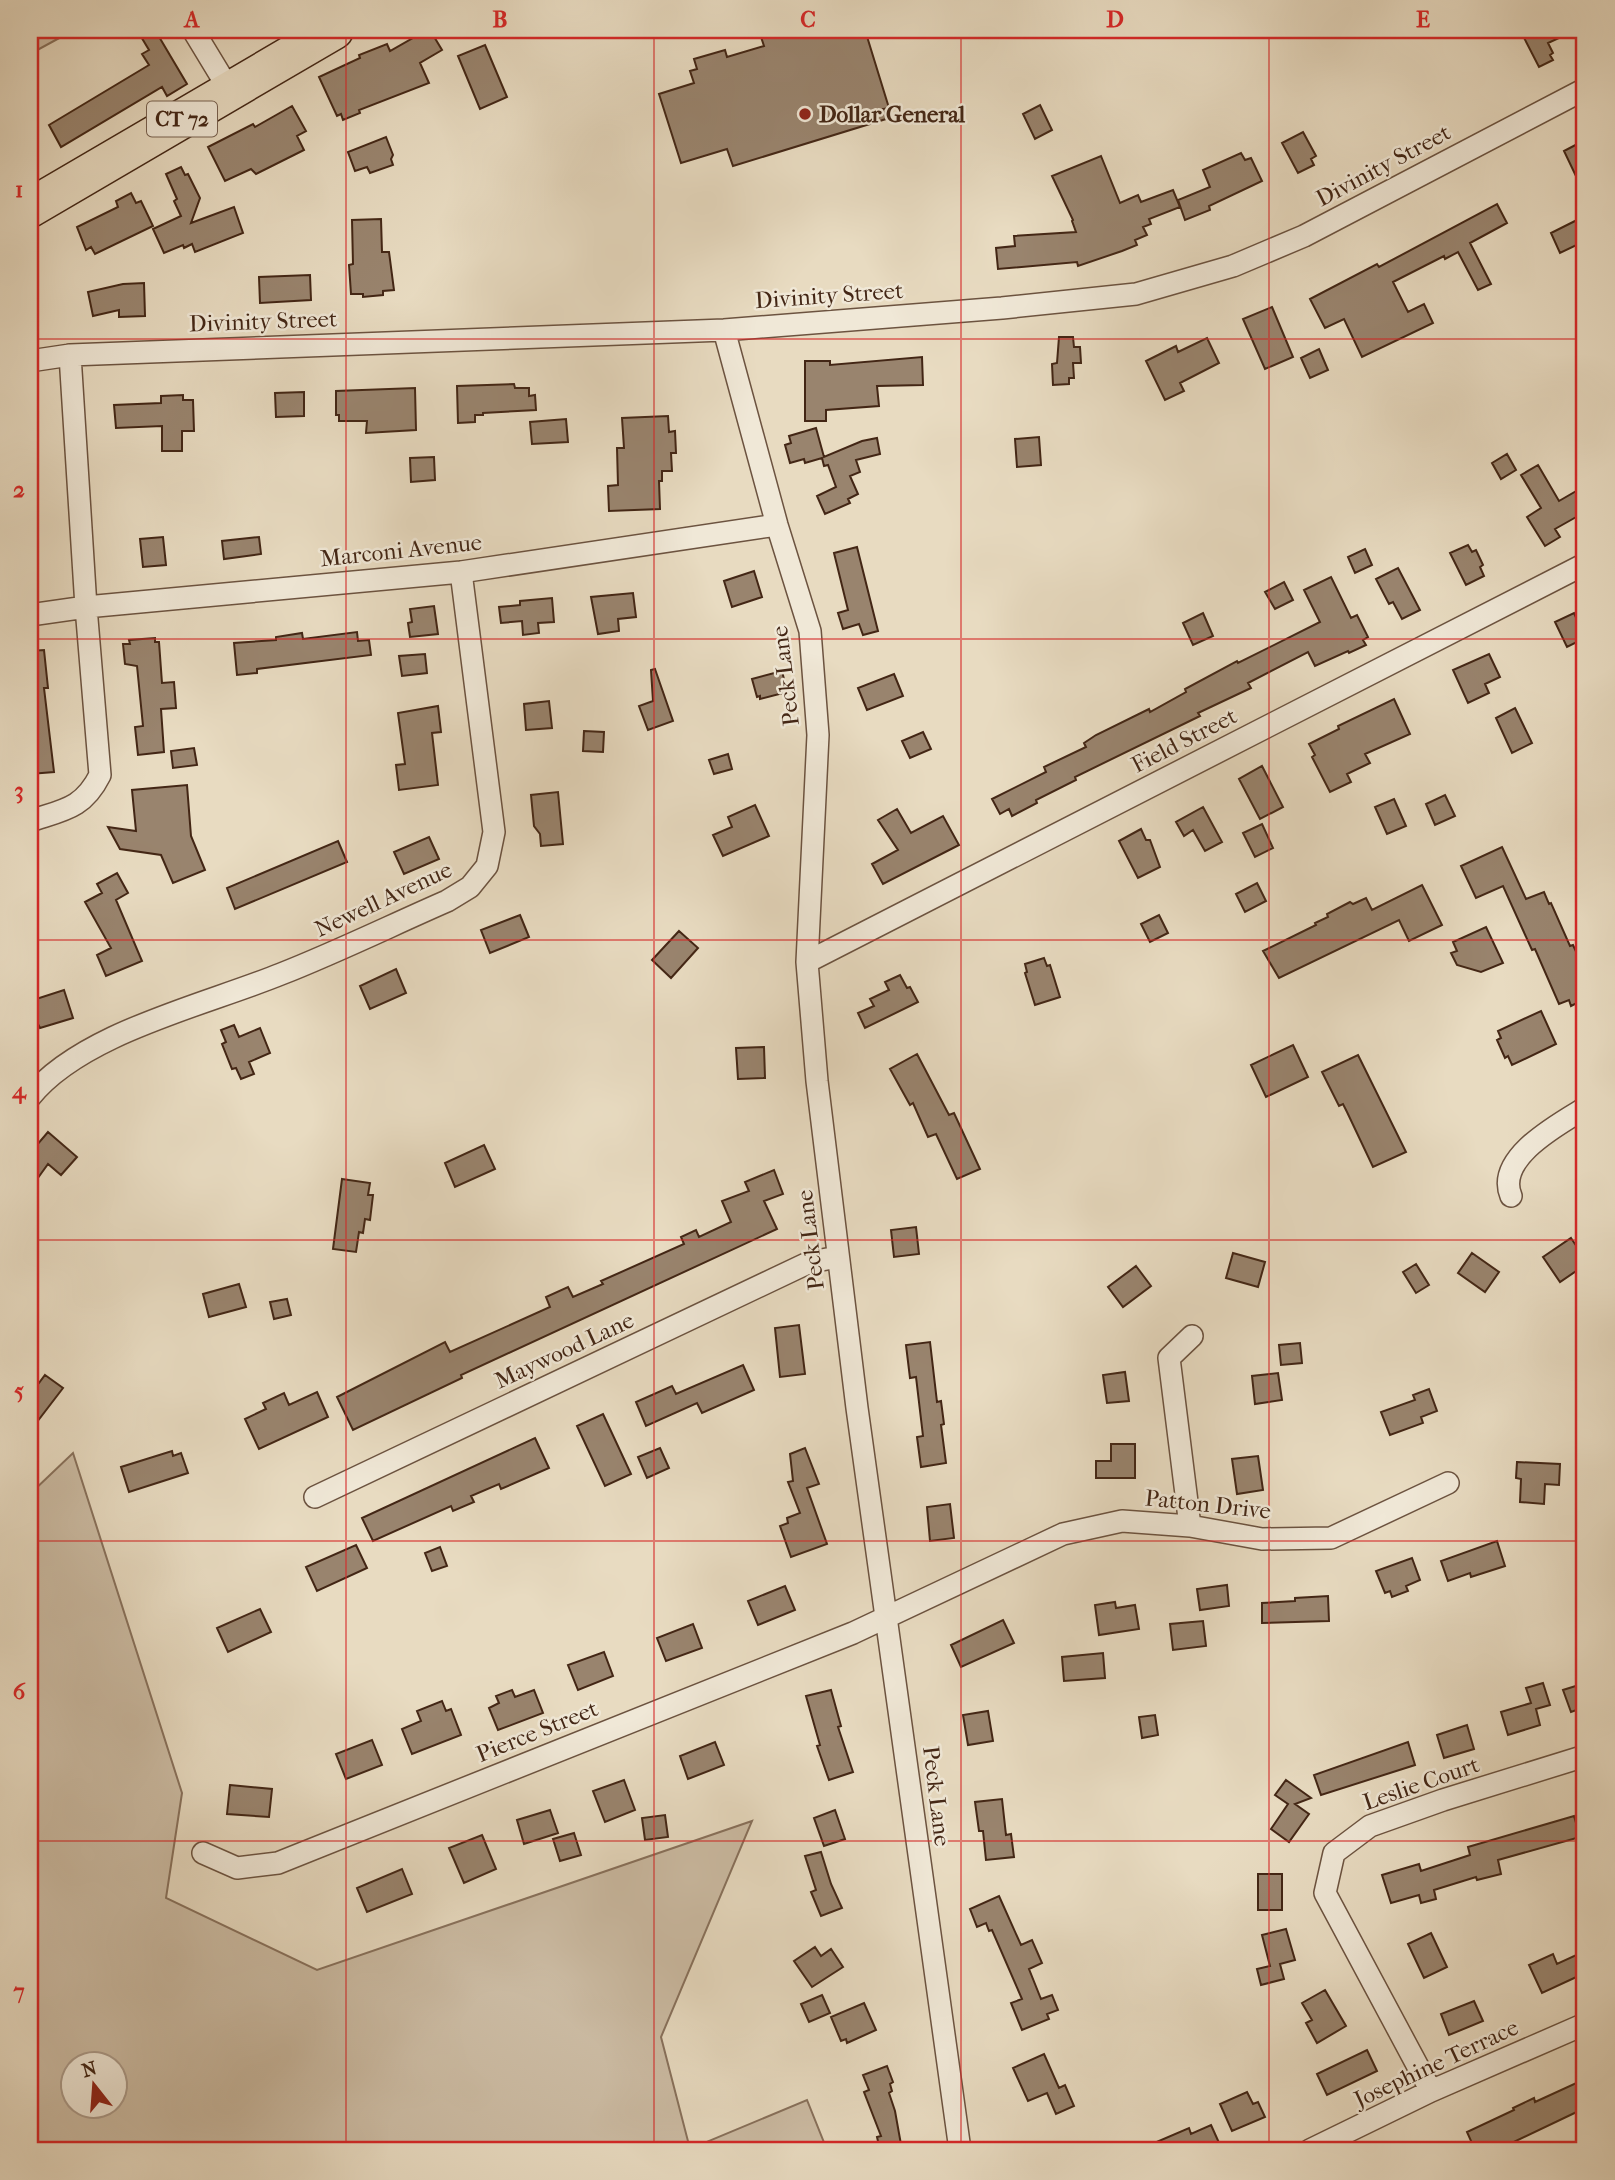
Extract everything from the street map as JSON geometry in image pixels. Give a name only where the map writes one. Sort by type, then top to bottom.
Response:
[{"type":"highway","name":"CT 72","points":[[30,208],[334,30]]},
{"type":"street","points":[[193,30],[230,91]]},
{"type":"street","name":"Divinity Street","points":[[30,361],[70,355],[724,330],[1002,308],[1136,294],[1233,266],[1304,236],[1585,89]]},
{"type":"street","name":"Peck Lane","points":[[724,330],[777,525],[810,631],[818,735],[807,962],[817,1081],[838,1257],[960,2150]]},
{"type":"street","points":[[30,821],[75,806],[91,793],[100,775],[70,355]]},
{"type":"street","name":"Marconi Avenue","points":[[30,615],[86,607],[461,572],[777,525]]},
{"type":"street","name":"Field Street","points":[[807,962],[1585,564]]},
{"type":"street","name":"Newell Avenue","points":[[30,1097],[44,1080],[110,1038],[282,974],[447,901],[470,887],[487,866],[494,832],[461,572]]},
{"type":"street","points":[[1511,1196],[1508,1189],[1512,1166],[1522,1154],[1556,1126],[1585,1108]]},
{"type":"street","name":"Maywood Lane","points":[[315,1497],[810,1262],[838,1257]]},
{"type":"street","points":[[1190,1526],[1169,1358],[1192,1336]]},
{"type":"street","name":"Patton Drive","points":[[887,1617],[1063,1534],[1122,1521],[1190,1526],[1262,1539],[1331,1538],[1448,1483]]},
{"type":"street","name":"Pierce Street","points":[[203,1853],[237,1868],[278,1863],[887,1617]]},
{"type":"street","name":"Leslie Court","points":[[1432,2091],[1325,1894],[1334,1853],[1370,1826],[1443,1800],[1585,1756]]},
{"type":"street","name":"Josephine Terrace","points":[[1310,2150],[1432,2091],[1585,2025]]},
{"type":"shaded area","points":[[30,30],[74,30],[30,54]]},
{"type":"shaded area","points":[[73,1453],[182,1793],[166,1898],[317,1970],[752,1821],[661,2037],[690,2149],[807,2100],[827,2150],[30,2150],[30,1494]]},
{"type":"building","points":[[137,30],[155,30],[187,84],[167,96],[162,87],[61,147],[49,125],[149,65],[142,54],[149,50]]},
{"type":"building","points":[[430,30],[442,50],[420,63],[429,83],[359,110],[360,113],[343,120],[341,114],[337,116],[319,77],[360,58],[359,55],[387,44],[390,51]]},
{"type":"building","points":[[783,30],[788,37],[813,30],[865,30],[889,108],[883,109],[886,119],[733,166],[727,149],[681,163],[659,94],[694,83],[690,71],[697,69],[694,59],[725,50],[727,57],[764,46],[761,37]]},
{"type":"building","points":[[1520,30],[1576,30],[1548,43],[1553,60],[1539,67]]},
{"type":"building","points":[[485,45],[507,97],[480,109],[458,56]]},
{"type":"building","points":[[1040,105],[1052,130],[1035,139],[1023,114]]},
{"type":"building","points":[[292,106],[306,131],[297,136],[304,150],[256,174],[251,169],[225,181],[208,147],[253,124],[255,127]]},
{"type":"building","points":[[1303,132],[1316,156],[1311,159],[1314,165],[1298,173],[1282,143]]},
{"type":"building","points":[[386,137],[393,155],[393,165],[370,173],[367,167],[355,171],[348,152]]},
{"type":"building","points":[[1585,140],[1585,195],[1564,151]]},
{"type":"building","points":[[1241,153],[1245,160],[1251,158],[1262,181],[1209,206],[1210,210],[1185,220],[1178,200],[1210,187],[1203,170]]},
{"type":"building","points":[[1101,156],[1120,203],[1138,195],[1141,202],[1173,190],[1180,207],[1149,219],[1151,224],[1143,227],[1147,235],[1135,240],[1137,245],[1078,266],[1077,262],[998,269],[996,248],[1015,246],[1014,236],[1076,232],[1052,176]]},
{"type":"building","points":[[181,167],[185,175],[188,174],[200,198],[191,223],[234,207],[243,233],[195,252],[192,244],[164,253],[153,229],[181,216],[166,174]]},
{"type":"building","points":[[131,193],[136,203],[141,201],[153,226],[95,254],[91,247],[86,250],[77,227],[118,207],[116,201]]},
{"type":"building","points":[[1497,204],[1507,223],[1470,243],[1491,284],[1478,290],[1458,252],[1445,259],[1444,256],[1393,282],[1408,312],[1424,304],[1433,323],[1362,357],[1344,319],[1325,328],[1310,299],[1377,264],[1379,267]]},
{"type":"building","points":[[381,219],[382,252],[389,252],[394,290],[383,291],[383,295],[363,297],[363,294],[351,294],[349,265],[353,264],[352,220]]},
{"type":"building","points":[[1577,220],[1585,241],[1560,253],[1551,233]]},
{"type":"building","points":[[310,275],[311,300],[260,303],[259,277]]},
{"type":"building","points":[[144,283],[145,316],[119,317],[119,310],[93,316],[88,292],[123,284]]},
{"type":"building","points":[[1272,307],[1293,357],[1265,369],[1243,319]]},
{"type":"building","points":[[1059,337],[1073,337],[1074,347],[1080,347],[1081,363],[1073,363],[1074,378],[1069,378],[1069,384],[1053,385],[1052,364],[1057,363]]},
{"type":"building","points":[[1207,338],[1219,363],[1180,383],[1184,391],[1165,400],[1146,361],[1176,346],[1178,352]]},
{"type":"building","points":[[1319,349],[1328,370],[1310,378],[1301,358]]},
{"type":"building","points":[[922,357],[923,385],[877,386],[879,406],[826,410],[826,421],[805,421],[805,361],[830,361],[830,365]]},
{"type":"building","points":[[514,384],[515,388],[529,388],[529,396],[535,395],[536,410],[483,413],[475,415],[475,422],[458,423],[457,386]]},
{"type":"building","points":[[415,388],[416,430],[366,433],[367,421],[339,421],[339,415],[336,415],[336,391]]},
{"type":"building","points":[[304,392],[304,416],[276,417],[275,393]]},
{"type":"building","points":[[183,395],[183,400],[193,400],[194,431],[182,431],[182,451],[162,451],[162,426],[116,428],[114,405],[161,403],[161,396]]},
{"type":"building","points":[[668,416],[669,432],[675,431],[676,453],[671,453],[672,471],[662,471],[662,481],[659,481],[660,509],[609,511],[608,486],[618,485],[617,448],[624,448],[622,418]]},
{"type":"building","points":[[566,419],[568,442],[532,444],[530,422]]},
{"type":"building","points":[[816,428],[824,457],[862,441],[877,438],[880,454],[856,460],[860,472],[850,476],[858,494],[848,499],[850,503],[825,514],[817,496],[836,487],[828,465],[824,466],[822,458],[805,463],[804,459],[790,463],[785,445],[791,443],[789,436]]},
{"type":"building","points":[[1039,437],[1041,465],[1017,467],[1015,439]]},
{"type":"building","points":[[1507,454],[1516,470],[1501,479],[1492,463]]},
{"type":"building","points":[[434,457],[435,480],[411,482],[410,458]]},
{"type":"building","points":[[1538,465],[1559,501],[1585,486],[1585,512],[1555,529],[1560,537],[1545,546],[1527,517],[1541,508],[1521,475]]},
{"type":"building","points":[[163,537],[166,565],[143,567],[140,539]]},
{"type":"building","points":[[259,537],[261,554],[224,559],[222,541]]},
{"type":"building","points":[[1468,545],[1472,552],[1476,550],[1483,565],[1480,567],[1484,576],[1466,585],[1450,553]]},
{"type":"building","points":[[857,547],[878,631],[863,635],[859,624],[843,629],[838,613],[848,610],[834,553]]},
{"type":"building","points":[[1365,549],[1372,565],[1355,573],[1348,557]]},
{"type":"building","points":[[1398,568],[1420,610],[1402,619],[1393,602],[1389,604],[1376,579]]},
{"type":"building","points":[[754,571],[762,597],[732,607],[724,581]]},
{"type":"building","points":[[1331,577],[1351,618],[1357,615],[1368,637],[1363,640],[1366,645],[1315,666],[1308,652],[1248,683],[1251,688],[1198,713],[1200,716],[1075,777],[1076,780],[1036,800],[1037,803],[1012,816],[1009,809],[1000,814],[992,799],[1046,772],[1044,767],[1086,747],[1084,743],[1096,735],[1149,709],[1150,712],[1186,692],[1185,689],[1237,661],[1238,663],[1320,622],[1304,590]]},
{"type":"building","points":[[1284,582],[1293,600],[1275,609],[1265,592]]},
{"type":"building","points":[[633,593],[636,617],[618,619],[619,631],[598,634],[591,597]]},
{"type":"building","points":[[552,598],[554,622],[538,623],[539,633],[523,635],[522,621],[501,623],[499,607],[520,605],[520,601]]},
{"type":"building","points":[[434,606],[438,634],[410,637],[410,609]]},
{"type":"building","points":[[1203,613],[1213,636],[1193,645],[1183,623]]},
{"type":"building","points":[[1574,613],[1585,638],[1567,647],[1555,622]]},
{"type":"building","points":[[357,632],[358,641],[369,640],[371,655],[257,669],[257,673],[237,675],[234,643],[276,640],[276,637],[302,633],[303,639]]},
{"type":"building","points":[[155,638],[155,642],[159,642],[162,683],[174,682],[176,708],[161,709],[164,752],[138,755],[135,727],[143,726],[137,666],[125,664],[123,644],[130,644],[129,640]]},
{"type":"building","points":[[44,650],[48,688],[44,688],[54,772],[30,774],[30,651]]},
{"type":"building","points":[[425,654],[427,673],[402,676],[399,656]]},
{"type":"building","points":[[1489,654],[1500,677],[1485,684],[1489,693],[1468,703],[1453,670]]},
{"type":"building","points":[[655,669],[673,721],[648,730],[639,706],[653,701],[651,670]]},
{"type":"building","points":[[782,671],[787,692],[760,699],[760,696],[757,697],[752,679]]},
{"type":"building","points":[[894,674],[903,696],[867,710],[858,688]]},
{"type":"building","points":[[1394,699],[1410,734],[1365,754],[1370,763],[1347,774],[1351,782],[1330,792],[1312,757],[1315,755],[1309,744],[1339,729],[1338,726]]},
{"type":"building","points":[[549,701],[552,728],[526,730],[524,704]]},
{"type":"building","points":[[438,706],[441,732],[432,733],[438,785],[399,790],[396,765],[405,764],[398,713]]},
{"type":"building","points":[[1515,708],[1532,743],[1512,753],[1496,718]]},
{"type":"building","points":[[584,731],[604,732],[603,752],[583,751]]},
{"type":"building","points":[[923,732],[931,749],[910,758],[902,741]]},
{"type":"building","points":[[194,748],[197,765],[173,768],[171,751]]},
{"type":"building","points":[[728,754],[732,769],[714,774],[709,760]]},
{"type":"building","points":[[1262,766],[1283,807],[1260,819],[1239,779]]},
{"type":"building","points":[[187,785],[191,836],[205,870],[173,883],[161,855],[120,849],[108,827],[136,831],[132,790]]},
{"type":"building","points":[[558,792],[563,844],[541,846],[540,834],[534,826],[531,795]]},
{"type":"building","points":[[1445,795],[1455,816],[1435,825],[1426,804]]},
{"type":"building","points":[[1394,799],[1406,826],[1387,834],[1375,807]]},
{"type":"building","points":[[755,805],[769,836],[723,856],[713,835],[732,827],[728,817]]},
{"type":"building","points":[[1203,807],[1222,842],[1205,851],[1193,830],[1184,836],[1176,822]]},
{"type":"building","points":[[897,809],[911,833],[943,816],[959,845],[883,884],[872,864],[898,850],[878,820]]},
{"type":"building","points":[[1262,824],[1273,848],[1255,857],[1243,833]]},
{"type":"building","points":[[1141,829],[1146,840],[1150,840],[1160,867],[1138,878],[1119,841]]},
{"type":"building","points":[[429,837],[439,859],[404,874],[394,852]]},
{"type":"building","points":[[338,841],[347,862],[235,909],[227,888]]},
{"type":"building","points":[[1502,847],[1526,899],[1544,892],[1585,971],[1585,999],[1571,1006],[1569,1000],[1559,1004],[1503,886],[1476,898],[1461,866]]},
{"type":"building","points":[[117,873],[128,893],[116,900],[142,961],[106,976],[97,955],[111,948],[85,902],[102,893],[97,884]]},
{"type":"building","points":[[1257,883],[1266,901],[1245,912],[1236,894]]},
{"type":"building","points":[[1422,885],[1442,925],[1409,941],[1399,920],[1279,978],[1263,951],[1316,925],[1315,923],[1328,917],[1327,914],[1350,902],[1353,904],[1366,898],[1372,910]]},
{"type":"building","points":[[520,915],[529,937],[490,953],[481,930]]},
{"type":"building","points":[[1159,915],[1168,933],[1150,942],[1141,924]]},
{"type":"building","points":[[1486,927],[1503,963],[1481,972],[1457,965],[1451,953],[1457,951],[1453,942]]},
{"type":"building","points":[[679,931],[698,948],[671,978],[652,960]]},
{"type":"building","points":[[1044,958],[1047,966],[1050,965],[1060,997],[1035,1005],[1025,973],[1025,964]]},
{"type":"building","points":[[396,969],[406,993],[370,1009],[360,986]]},
{"type":"building","points":[[900,975],[918,1002],[865,1028],[858,1013],[874,1006],[870,999],[889,990],[885,982]]},
{"type":"building","points":[[64,990],[73,1018],[40,1028],[38,1024],[30,1024],[30,1001]]},
{"type":"building","points":[[1541,1011],[1556,1044],[1512,1065],[1508,1056],[1505,1058],[1497,1040],[1501,1038],[1498,1031]]},
{"type":"building","points":[[234,1025],[239,1037],[260,1028],[270,1053],[249,1062],[254,1074],[241,1079],[236,1068],[232,1069],[222,1044],[226,1042],[221,1030]]},
{"type":"building","points":[[1293,1045],[1308,1077],[1266,1097],[1251,1065]]},
{"type":"building","points":[[764,1047],[765,1078],[738,1079],[736,1048]]},
{"type":"building","points":[[917,1054],[949,1115],[954,1113],[980,1169],[957,1179],[936,1134],[928,1137],[913,1103],[910,1105],[890,1069]]},
{"type":"building","points":[[1358,1055],[1406,1152],[1373,1167],[1343,1104],[1339,1106],[1322,1072]]},
{"type":"building","points":[[48,1132],[77,1157],[61,1175],[48,1164],[30,1189],[30,1153]]},
{"type":"building","points":[[484,1145],[495,1169],[455,1187],[445,1163]]},
{"type":"building","points":[[774,1170],[783,1194],[764,1201],[777,1229],[461,1375],[462,1378],[353,1430],[337,1397],[445,1342],[450,1352],[550,1307],[546,1297],[568,1287],[573,1297],[603,1284],[601,1281],[684,1244],[681,1237],[696,1230],[699,1237],[731,1222],[722,1201],[749,1191],[745,1182]]},
{"type":"building","points":[[342,1179],[370,1183],[368,1195],[373,1195],[370,1220],[365,1219],[363,1233],[359,1232],[356,1252],[333,1249]]},
{"type":"building","points":[[916,1227],[919,1254],[894,1257],[891,1230]]},
{"type":"building","points":[[1571,1238],[1585,1259],[1585,1265],[1560,1282],[1543,1257]]},
{"type":"building","points":[[1233,1253],[1265,1262],[1258,1287],[1226,1278]]},
{"type":"building","points":[[1472,1253],[1499,1272],[1485,1292],[1458,1273]]},
{"type":"building","points":[[1416,1264],[1429,1285],[1416,1293],[1403,1272]]},
{"type":"building","points":[[1136,1266],[1151,1286],[1123,1307],[1108,1287]]},
{"type":"building","points":[[239,1284],[246,1307],[209,1317],[203,1294]]},
{"type":"building","points":[[287,1299],[291,1315],[274,1319],[270,1302]]},
{"type":"building","points":[[799,1325],[805,1374],[780,1377],[775,1328]]},
{"type":"building","points":[[930,1342],[937,1402],[941,1401],[946,1463],[921,1467],[917,1437],[923,1436],[916,1377],[910,1378],[906,1345]]},
{"type":"building","points":[[1300,1343],[1302,1363],[1281,1365],[1279,1345]]},
{"type":"building","points":[[743,1365],[754,1390],[702,1413],[697,1403],[646,1426],[636,1402],[672,1386],[676,1394]]},
{"type":"building","points":[[1125,1372],[1129,1401],[1107,1403],[1103,1375]]},
{"type":"building","points":[[1278,1373],[1282,1400],[1255,1404],[1252,1376]]},
{"type":"building","points":[[45,1375],[63,1388],[30,1431],[30,1395]]},
{"type":"building","points":[[1429,1389],[1437,1411],[1421,1417],[1423,1423],[1390,1435],[1381,1412],[1415,1400],[1413,1395]]},
{"type":"building","points":[[317,1392],[328,1417],[259,1449],[245,1419],[266,1409],[263,1403],[284,1393],[289,1405]]},
{"type":"building","points":[[603,1414],[631,1474],[605,1486],[577,1426]]},
{"type":"building","points":[[535,1438],[549,1468],[501,1489],[499,1484],[471,1496],[474,1502],[453,1511],[451,1506],[373,1541],[362,1518]]},
{"type":"building","points":[[1111,1444],[1135,1444],[1135,1478],[1096,1478],[1096,1461],[1111,1461]]},
{"type":"building","points":[[660,1448],[669,1468],[647,1478],[638,1457]]},
{"type":"building","points":[[805,1448],[819,1484],[807,1488],[827,1544],[791,1557],[780,1526],[788,1523],[787,1518],[800,1513],[788,1482],[793,1481],[790,1454]]},
{"type":"building","points":[[172,1451],[173,1456],[181,1453],[188,1473],[129,1492],[121,1467]]},
{"type":"building","points":[[1258,1456],[1263,1490],[1237,1494],[1232,1459]]},
{"type":"building","points":[[1517,1462],[1560,1464],[1559,1485],[1545,1484],[1544,1504],[1520,1502],[1521,1479],[1516,1478]]},
{"type":"building","points":[[950,1504],[954,1538],[930,1541],[927,1507]]},
{"type":"building","points":[[1497,1541],[1505,1566],[1471,1577],[1470,1573],[1448,1581],[1441,1561]]},
{"type":"building","points":[[356,1545],[367,1568],[317,1591],[306,1567]]},
{"type":"building","points":[[440,1547],[447,1566],[432,1571],[425,1553]]},
{"type":"building","points":[[1412,1558],[1420,1580],[1406,1586],[1408,1591],[1392,1597],[1390,1591],[1385,1593],[1376,1571]]},
{"type":"building","points":[[1227,1585],[1229,1606],[1200,1610],[1197,1589]]},
{"type":"building","points":[[785,1586],[795,1610],[758,1625],[748,1601]]},
{"type":"building","points":[[1328,1596],[1329,1621],[1262,1623],[1262,1603]]},
{"type":"building","points":[[1115,1602],[1116,1608],[1135,1605],[1139,1629],[1099,1635],[1095,1605]]},
{"type":"building","points":[[260,1609],[271,1632],[228,1652],[217,1628]]},
{"type":"building","points":[[1003,1620],[1014,1643],[961,1667],[951,1645]]},
{"type":"building","points":[[1203,1621],[1206,1646],[1173,1650],[1170,1624]]},
{"type":"building","points":[[693,1624],[702,1648],[666,1661],[657,1638]]},
{"type":"building","points":[[604,1652],[613,1676],[578,1690],[568,1665]]},
{"type":"building","points":[[1103,1653],[1105,1678],[1064,1681],[1062,1657]]},
{"type":"building","points":[[1543,1683],[1550,1705],[1536,1709],[1540,1725],[1508,1735],[1501,1712],[1531,1703],[1526,1688]]},
{"type":"building","points":[[1585,1683],[1585,1707],[1571,1712],[1563,1690]]},
{"type":"building","points":[[512,1690],[515,1697],[534,1690],[543,1713],[498,1730],[489,1708],[499,1703],[496,1696]]},
{"type":"building","points":[[831,1690],[841,1726],[838,1727],[853,1772],[829,1780],[817,1746],[820,1745],[806,1696]]},
{"type":"building","points":[[442,1701],[446,1711],[451,1709],[461,1735],[412,1754],[402,1729],[421,1721],[417,1711]]},
{"type":"building","points":[[988,1711],[993,1741],[968,1745],[963,1715]]},
{"type":"building","points":[[1155,1715],[1158,1735],[1142,1738],[1139,1717]]},
{"type":"building","points":[[1467,1725],[1474,1749],[1444,1758],[1437,1735]]},
{"type":"building","points":[[372,1740],[382,1765],[346,1779],[336,1754]]},
{"type":"building","points":[[715,1742],[724,1765],[688,1779],[680,1756]]},
{"type":"building","points":[[1408,1742],[1415,1765],[1321,1795],[1314,1775]]},
{"type":"building","points":[[624,1780],[635,1810],[605,1822],[593,1791]]},
{"type":"building","points":[[1286,1780],[1311,1798],[1295,1804],[1309,1814],[1289,1842],[1271,1829],[1288,1804],[1275,1795]]},
{"type":"building","points":[[230,1785],[272,1789],[269,1817],[227,1814]]},
{"type":"building","points":[[1002,1799],[1006,1835],[1011,1834],[1014,1857],[986,1860],[983,1831],[979,1831],[975,1802]]},
{"type":"building","points":[[550,1810],[558,1833],[524,1844],[517,1820]]},
{"type":"building","points":[[835,1810],[845,1839],[824,1846],[814,1818]]},
{"type":"building","points":[[665,1815],[668,1837],[645,1840],[642,1818]]},
{"type":"building","points":[[1574,1816],[1580,1837],[1498,1860],[1501,1874],[1477,1880],[1476,1877],[1434,1890],[1436,1899],[1421,1903],[1419,1895],[1391,1903],[1382,1875],[1419,1864],[1421,1871],[1470,1855],[1468,1847]]},
{"type":"building","points":[[574,1833],[581,1855],[560,1861],[553,1839]]},
{"type":"building","points":[[482,1835],[496,1869],[464,1883],[449,1848]]},
{"type":"building","points":[[821,1852],[842,1908],[821,1916],[811,1892],[816,1890],[805,1856]]},
{"type":"building","points":[[402,1869],[412,1894],[367,1912],[357,1888]]},
{"type":"building","points":[[1258,1874],[1282,1874],[1282,1910],[1258,1910]]},
{"type":"building","points":[[999,1896],[1021,1945],[1032,1940],[1042,1963],[1029,1969],[1041,1999],[1052,1995],[1058,2010],[1047,2014],[1049,2019],[1022,2030],[1011,2003],[1022,1999],[992,1930],[989,1931],[986,1923],[977,1927],[970,1909]]},
{"type":"building","points":[[1286,1929],[1295,1960],[1280,1964],[1284,1979],[1261,1985],[1257,1969],[1270,1966],[1262,1935]]},
{"type":"building","points":[[1431,1933],[1447,1967],[1424,1978],[1408,1944]]},
{"type":"building","points":[[815,1947],[821,1956],[831,1949],[843,1967],[812,1987],[794,1961]]},
{"type":"building","points":[[1585,1951],[1585,1973],[1542,1993],[1529,1965],[1553,1954],[1557,1964]]},
{"type":"building","points":[[1325,1990],[1346,2026],[1317,2043],[1306,2023],[1312,2020],[1302,2003]]},
{"type":"building","points":[[822,1995],[830,2013],[809,2022],[801,2004]]},
{"type":"building","points":[[1474,2001],[1483,2021],[1449,2035],[1441,2014]]},
{"type":"building","points":[[864,2003],[876,2030],[847,2043],[846,2039],[841,2041],[831,2017]]},
{"type":"building","points":[[1367,2050],[1377,2071],[1327,2095],[1317,2074]]},
{"type":"building","points":[[1044,2054],[1059,2088],[1065,2085],[1074,2106],[1056,2114],[1047,2093],[1028,2101],[1013,2068]]},
{"type":"building","points":[[887,2066],[893,2082],[890,2084],[892,2091],[889,2093],[902,2150],[880,2150],[877,2137],[881,2136],[864,2092],[869,2090],[863,2075]]},
{"type":"building","points":[[1585,2079],[1585,2108],[1497,2150],[1488,2150],[1486,2145],[1475,2150],[1467,2132],[1534,2098],[1535,2102]]},
{"type":"building","points":[[1247,2092],[1253,2104],[1258,2102],[1265,2117],[1232,2131],[1220,2104]]},
{"type":"building","points":[[1211,2125],[1220,2145],[1207,2150],[1138,2150],[1189,2128],[1191,2134]]},
{"type":"place","name":"Dollar General","points":[[805,114]]}]
